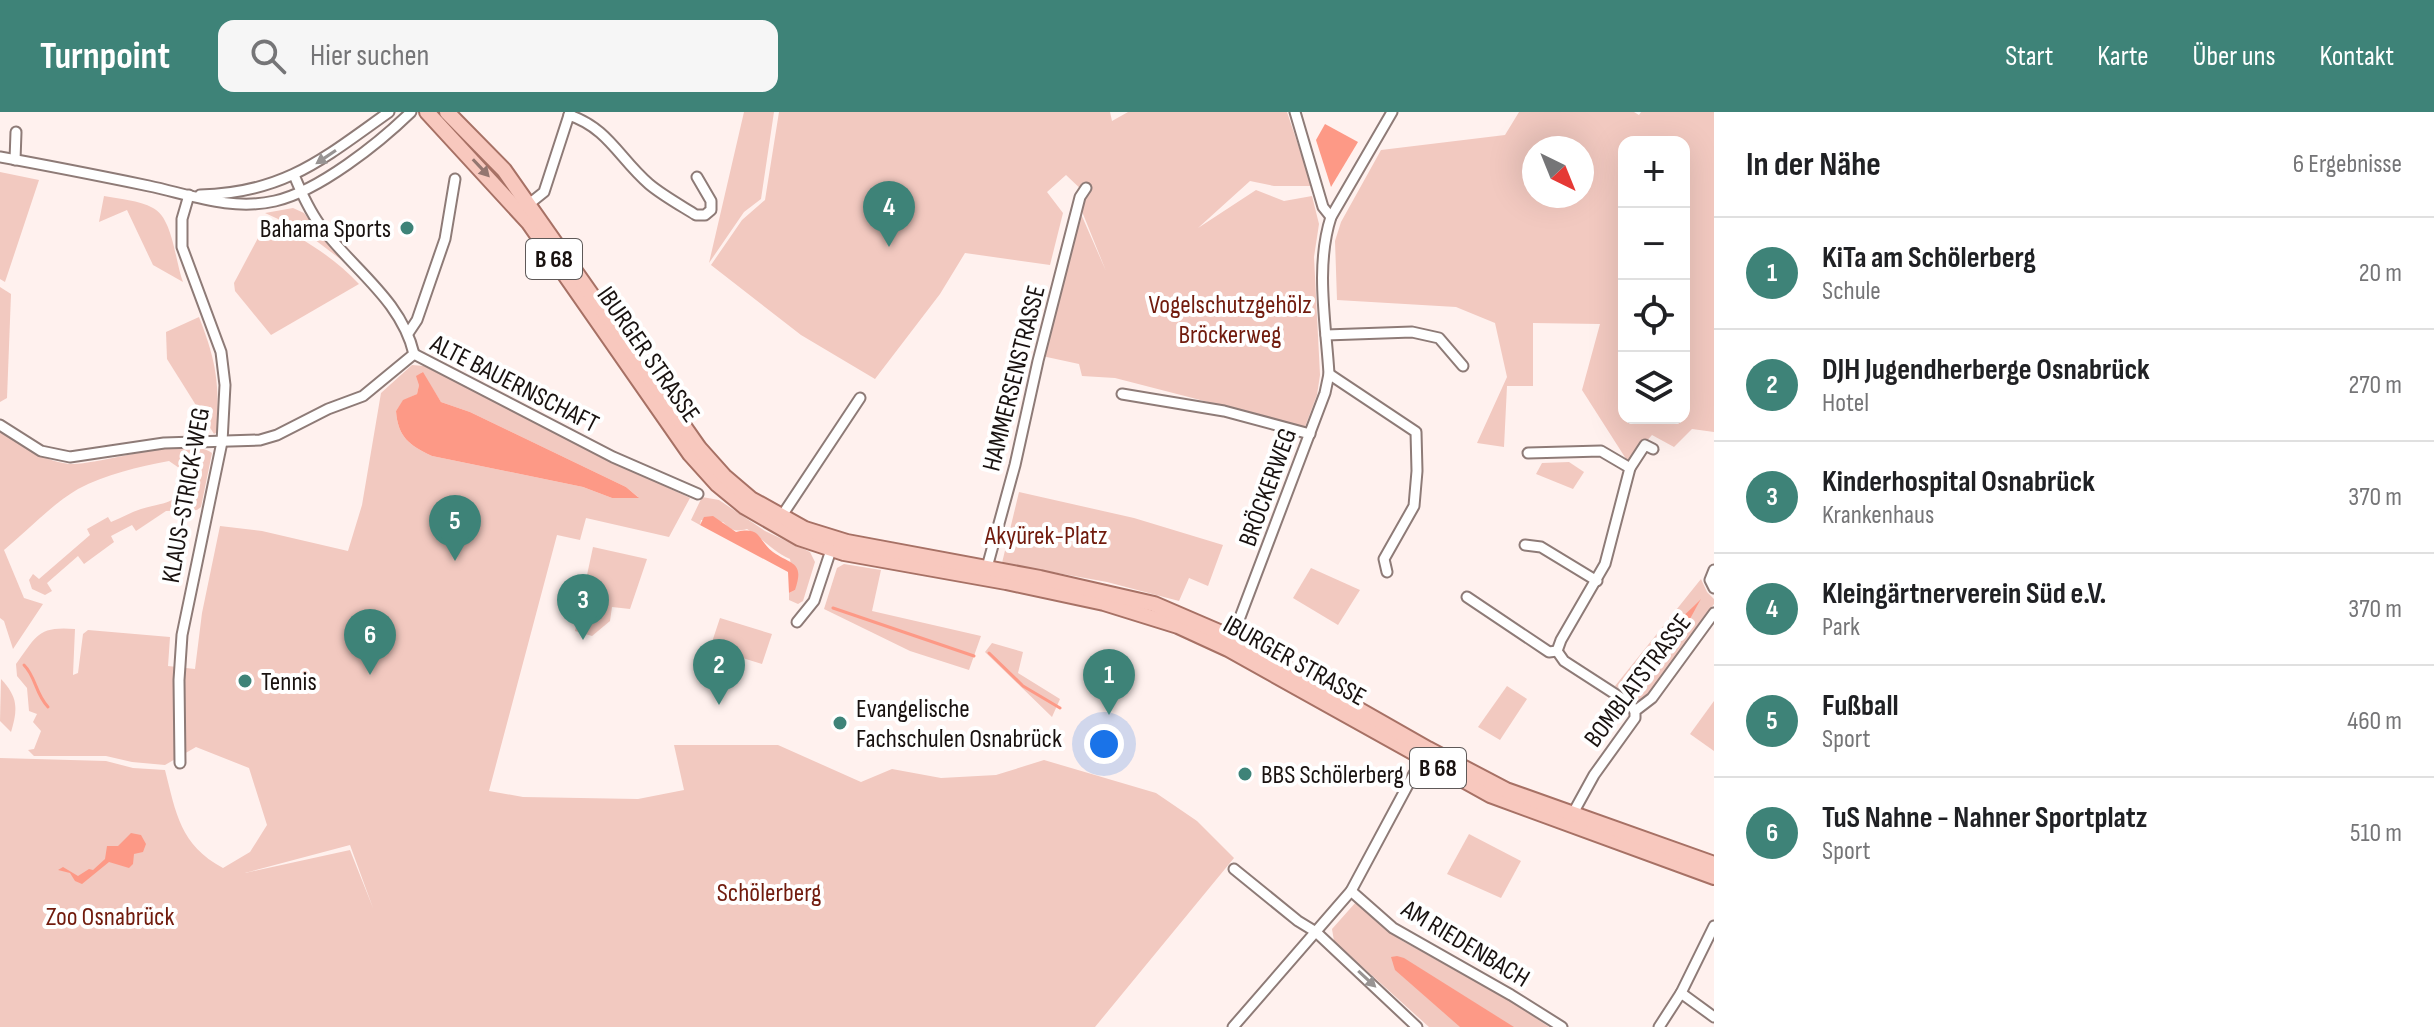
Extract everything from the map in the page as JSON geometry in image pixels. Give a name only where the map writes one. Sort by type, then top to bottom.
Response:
[{"type":"main road","name":"IBURGER STRASSE","points":[[427,112],[515,204],[664,420],[717,484],[774,526],[833,544],[1111,593],[1154,604],[1230,643],[1490,795],[1714,877]]},
{"type":"main road","name":"IBURGER STRASSE","points":[[447,112],[504,170],[699,448],[724,476],[751,499],[833,544]]},
{"type":"main road","name":"IBURGER STRASSE","points":[[1424,754],[1506,790],[1714,864]]},
{"type":"street","points":[[375,122],[381,112]]},
{"type":"street","points":[[189,195],[234,194],[261,188],[294,175],[333,153],[389,112]]},
{"type":"street","points":[[0,157],[225,204],[252,205],[301,192],[334,173],[411,112]]},
{"type":"street","points":[[1295,112],[1320,198],[1331,217]]},
{"type":"street","name":"BRÖCKERWEG","points":[[1230,643],[1325,393],[1329,374],[1322,256],[1331,217],[1392,112]]},
{"type":"street","points":[[529,204],[544,192],[570,113],[599,130],[649,184],[696,215],[705,215],[711,210],[711,201],[697,177]]},
{"type":"street","points":[[15,160],[16,132]]},
{"type":"street","points":[[294,175],[319,224],[379,290],[409,332],[414,354]]},
{"type":"street","points":[[409,332],[417,320],[445,239],[455,179]]},
{"type":"street","name":"HAMMERSENSTRASSE","points":[[986,573],[1080,197],[1086,188]]},
{"type":"street","name":"KLAUS-STRICK-WEG","points":[[180,763],[180,653],[188,599],[222,442],[225,385],[221,352],[182,247],[182,219],[189,195]]},
{"type":"street","points":[[1326,335],[1412,332],[1439,338],[1463,366]]},
{"type":"street","name":"ALTE BAUERNSCHAFT","points":[[0,425],[41,451],[70,457],[164,443],[268,438],[363,396],[414,354],[613,457],[698,494]]},
{"type":"street","points":[[1329,374],[1416,432],[1414,506],[1384,559],[1387,572]]},
{"type":"street","points":[[1122,394],[1224,411],[1310,434]]},
{"type":"street","points":[[781,517],[860,398]]},
{"type":"street","points":[[1557,651],[1605,564],[1630,468],[1645,445],[1653,449]]},
{"type":"street","points":[[1528,453],[1601,451],[1630,468]]},
{"type":"street","points":[[797,622],[814,601],[833,544]]},
{"type":"street","points":[[1525,545],[1541,547],[1597,581]]},
{"type":"street","points":[[1714,570],[1710,580],[1714,588]]},
{"type":"street","points":[[1467,597],[1549,652],[1557,651]]},
{"type":"street","name":"BOMBLATSTRASSE","points":[[1572,815],[1594,775],[1635,718],[1635,711],[1652,698],[1714,613]]},
{"type":"street","points":[[1557,651],[1564,661],[1629,703],[1635,711]]},
{"type":"street","points":[[1233,1027],[1351,891],[1424,754]]},
{"type":"street","points":[[1234,869],[1316,932],[1417,1027]]},
{"type":"street","name":"AM RIEDENBACH","points":[[1351,891],[1393,928],[1562,1027]]},
{"type":"street","points":[[1659,1027],[1681,993],[1714,926]]},
{"type":"street","points":[[1681,993],[1714,1017]]},
{"type":"green space","points":[[744,112],[774,112],[761,199],[744,212],[709,263]]},
{"type":"green space","name":"Vogelschutzgehölz Bröckerweg","points":[[779,112],[1110,112],[1112,121],[1128,112],[1287,112],[1312,186],[1274,186],[1250,181],[1198,228],[1256,190],[1284,201],[1312,196],[1319,224],[1314,257],[1320,375],[1317,395],[1305,427],[1115,378],[1082,376],[1079,364],[1042,356],[1081,214],[1106,271],[1081,209],[1086,194],[1066,175],[1047,192],[1063,213],[1050,265],[965,253],[940,294],[875,379],[801,335],[711,265],[742,220],[765,200]]},
{"type":"green space","points":[[1519,112],[1634,112],[1639,115],[1641,112],[1714,112],[1714,432],[1692,429],[1674,447],[1652,435],[1628,462],[1582,390],[1600,324],[1533,323],[1533,386],[1507,386],[1504,447],[1477,443],[1507,377],[1495,323],[1456,307],[1337,300],[1335,241],[1341,222],[1381,150],[1505,135]]},
{"type":"green space","points":[[0,172],[39,180],[5,282],[0,279]]},
{"type":"green space","points":[[104,196],[142,203],[160,213],[169,230],[183,282],[153,265],[127,210],[99,222]]},
{"type":"green space","points":[[293,208],[304,213],[356,271],[302,230],[265,213]]},
{"type":"green space","points":[[267,221],[316,248],[359,284],[271,335],[235,291],[234,283]]},
{"type":"green space","points":[[0,287],[11,294],[7,398],[0,402]]},
{"type":"green space","points":[[199,317],[216,373],[218,415],[217,432],[214,434],[167,359],[166,332]]},
{"type":"green space","points":[[412,365],[424,366],[690,498],[669,537],[586,518],[580,540],[557,535],[489,791],[523,797],[638,799],[684,790],[674,745],[778,745],[861,782],[892,769],[941,778],[996,775],[1044,760],[1156,793],[1197,821],[1234,858],[1095,1027],[0,1027],[0,758],[106,761],[133,768],[165,770],[177,814],[189,838],[197,849],[223,868],[250,852],[267,825],[249,768],[196,747],[165,765],[106,756],[34,756],[28,750],[34,749],[41,731],[33,722],[37,714],[29,711],[27,688],[17,676],[16,664],[39,635],[62,628],[75,629],[73,675],[78,673],[83,634],[88,630],[170,637],[168,666],[195,669],[202,613],[220,526],[262,531],[348,551],[362,505],[381,393]],"holes":[[[422,372],[441,402],[470,412],[626,487],[638,497],[612,498],[583,487],[432,456],[417,448],[402,434],[396,411],[403,401],[417,394]],[[350,845],[373,908],[350,850],[245,873]]]},
{"type":"green space","points":[[0,431],[35,452],[63,463],[87,463],[185,447],[212,453],[201,507],[197,510],[166,511],[136,531],[132,525],[111,536],[114,542],[84,564],[78,556],[47,583],[52,591],[45,595],[32,589],[29,580],[33,574],[39,579],[90,535],[87,529],[108,517],[111,522],[171,500],[179,491],[185,472],[169,461],[100,479],[58,502],[4,550],[24,598],[43,604],[13,649],[4,621],[0,618]]},
{"type":"green space","points":[[1569,462],[1584,472],[1573,489],[1536,474],[1542,463]]},
{"type":"green space","name":"Akyürek-Platz","points":[[1019,492],[1134,518],[1223,545],[1208,586],[1189,578],[1179,601],[1107,582],[1002,563]]},
{"type":"green space","points":[[702,497],[719,500],[765,531],[810,552],[815,562],[803,601],[798,604],[789,600],[789,593],[795,590],[790,559],[747,529],[734,530],[723,522],[701,520],[700,525],[691,520]]},
{"type":"green space","points":[[593,547],[647,559],[630,609],[612,607],[610,621],[592,636],[575,631]]},
{"type":"green space","points":[[844,564],[881,570],[872,611],[981,636],[969,670],[910,651],[824,609],[837,568]]},
{"type":"green space","points":[[1311,568],[1360,590],[1338,625],[1293,598]]},
{"type":"green space","points":[[1701,579],[1714,604],[1639,702],[1615,686]]},
{"type":"green space","points":[[720,618],[772,634],[762,664],[710,648]]},
{"type":"green space","points":[[992,643],[1023,652],[1018,673],[1060,699],[1052,717],[985,652]]},
{"type":"green space","points":[[1,679],[15,704],[11,732],[0,721]]},
{"type":"green space","points":[[1507,686],[1527,699],[1500,740],[1478,727]]},
{"type":"green space","points":[[1714,701],[1714,751],[1690,734]]},
{"type":"green space","points":[[1469,834],[1521,861],[1501,898],[1447,874]]},
{"type":"green space","points":[[1356,902],[1397,934],[1399,939],[1509,1000],[1549,1027],[1429,1027],[1334,941],[1332,929]]},
{"type":"shaded area","points":[[1325,124],[1358,142],[1331,187],[1316,140]]},
{"type":"shaded area","points":[[423,372],[441,402],[470,412],[626,487],[639,498],[612,498],[583,487],[432,456],[417,448],[402,434],[396,411],[403,400],[417,394],[419,385],[416,376]]},
{"type":"shaded area","points":[[713,516],[736,532],[755,533],[773,552],[794,565],[798,574],[795,590],[789,593],[788,572],[700,525],[704,517]]},
{"type":"shaded area","points":[[1701,599],[1662,664],[1642,683],[1632,686],[1629,682],[1640,661]]},
{"type":"shaded area","points":[[131,833],[141,835],[146,844],[143,852],[134,854],[133,864],[129,868],[109,862],[82,884],[75,881],[70,873],[58,870],[63,867],[78,876],[89,869],[93,870],[105,859],[107,846],[118,846]]},
{"type":"shaded area","points":[[1397,956],[1514,1027],[1460,1027],[1395,970],[1391,957]]},
{"type":"waterway","points":[[833,608],[974,656]]},
{"type":"waterway","points":[[989,653],[1023,686],[1060,708]]},
{"type":"waterway","points":[[24,665],[48,707]]},
{"type":"place","name":"Bahama Sports","points":[[407,228]]},
{"type":"place","name":"Kleingärtnerverein Süd e.V.","points":[[889,247]]},
{"type":"place","name":"Fußball","points":[[455,561]]},
{"type":"place","name":"Kinderhospital Osnabrück","points":[[583,640]]},
{"type":"place","name":"TuS Nahne - Nahner Sportplatz","points":[[370,675]]},
{"type":"place","name":"Tennis","points":[[245,681]]},
{"type":"place","name":"DJH Jugendherberge Osnabrück","points":[[719,705]]},
{"type":"place","name":"KiTa am Schölerberg","points":[[1109,715]]},
{"type":"place","name":"Evangelische Fachschulen Osnabrück","points":[[840,723]]},
{"type":"place","name":"BBS Schölerberg","points":[[1245,774]]},
{"type":"park label","name":"Schölerberg","points":[[769,892]]},
{"type":"park label","name":"Zoo Osnabrück","points":[[110,916]]}]
